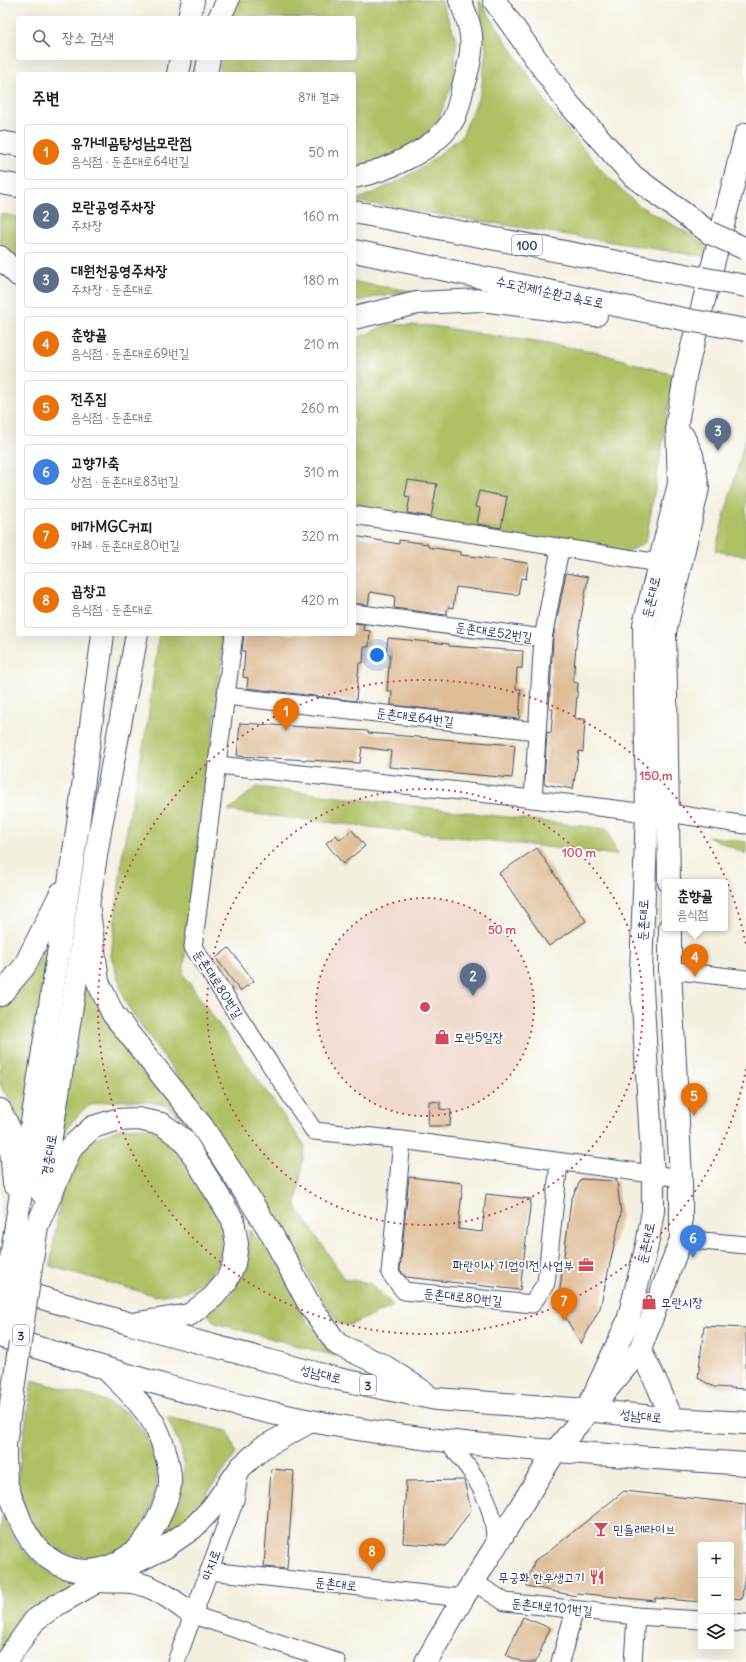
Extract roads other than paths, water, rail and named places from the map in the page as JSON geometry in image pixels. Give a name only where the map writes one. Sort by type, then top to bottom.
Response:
[{"type":"main road","points":[[189,16],[193,0]]},
{"type":"main road","points":[[220,16],[228,0]]},
{"type":"main road","points":[[356,177],[376,173],[423,149],[439,136],[454,118],[471,60],[470,30],[460,0]]},
{"type":"main road","points":[[494,0],[567,102],[633,176],[710,233],[746,249]]},
{"type":"main road","points":[[178,72],[181,60]]},
{"type":"main road","points":[[206,72],[209,60]]},
{"type":"main road","points":[[742,165],[746,134]]},
{"type":"main road","points":[[0,142],[16,145]]},
{"type":"main road","name":"둔촌대로","points":[[587,1410],[628,1321],[647,1245],[652,1211],[653,1175],[641,972],[647,813],[644,625],[679,484],[677,422],[686,371],[728,206],[742,165]]},
{"type":"main road","points":[[0,183],[16,186]]},
{"type":"main road","name":"100","points":[[356,212],[746,286]]},
{"type":"main road","name":"수도권제1순환고속도로","points":[[356,251],[688,320],[746,330]]},
{"type":"main road","points":[[0,257],[16,273]]},
{"type":"main road","points":[[356,318],[417,303],[481,300],[596,314],[688,320]]},
{"type":"main road","name":"둔촌대로","points":[[669,879],[665,632],[698,488],[692,455],[677,422]]},
{"type":"main road","points":[[95,708],[97,636]]},
{"type":"main road","points":[[95,708],[103,636]]},
{"type":"main road","points":[[119,725],[130,636]]},
{"type":"main road","points":[[119,725],[137,636]]},
{"type":"main road","name":"경충대로","points":[[0,1481],[27,1226],[78,825],[95,708]]},
{"type":"main road","name":"경충대로","points":[[0,1336],[27,1226],[89,911],[100,830],[119,725]]},
{"type":"main road","points":[[0,995],[24,967],[56,904],[73,864]]},
{"type":"main road","points":[[89,911],[98,982],[113,1014],[202,1126],[270,1230],[308,1304],[337,1344],[384,1366],[436,1399]]},
{"type":"main road","name":"둔촌대로","points":[[426,1662],[468,1590],[556,1450],[587,1410],[640,1350],[681,1239],[681,1178],[670,970],[670,931]]},
{"type":"main road","points":[[0,1110],[9,1128],[27,1226]]},
{"type":"main road","points":[[27,1226],[72,1146],[93,1127],[116,1120],[138,1119],[162,1124],[184,1140],[233,1220],[237,1244],[234,1264],[226,1282],[213,1297],[189,1316],[131,1324]]},
{"type":"main road","name":"성남대로","points":[[0,1286],[131,1324],[338,1379],[436,1399],[587,1410],[672,1419],[746,1423]]},
{"type":"main road","name":"3","points":[[0,1336],[106,1369],[311,1421],[447,1441],[746,1464]]},
{"type":"main road","points":[[640,1350],[672,1419]]},
{"type":"main road","points":[[5,1444],[6,1482],[23,1531],[39,1550],[61,1567],[89,1572],[113,1565],[137,1551],[153,1530],[164,1507],[170,1483],[165,1452],[155,1426],[142,1404],[106,1369]]},
{"type":"main road","points":[[5,1662],[35,1620],[58,1604],[98,1581],[164,1548],[193,1528],[212,1508],[241,1467],[262,1448],[311,1421]]},
{"type":"main road","points":[[98,1581],[131,1582],[149,1587],[165,1595],[193,1615]]},
{"type":"street","points":[[356,515],[560,549],[659,563]]},
{"type":"street","name":"둔촌대로52번길","points":[[356,613],[543,638],[560,549]]},
{"type":"street","name":"둔촌대로80번길","points":[[234,636],[193,947],[314,1131],[402,1140],[559,1163],[681,1178]]},
{"type":"street","points":[[533,798],[543,638]]},
{"type":"street","name":"둔촌대로64번길","points":[[226,696],[536,731]]},
{"type":"street","points":[[218,765],[533,798],[647,813],[669,813],[746,824]]},
{"type":"street","points":[[670,970],[746,979]]},
{"type":"street","name":"둔촌대로80번길","points":[[402,1140],[390,1273],[404,1291],[532,1304],[546,1284],[559,1163]]},
{"type":"street","points":[[681,1239],[746,1245]]},
{"type":"street","points":[[447,1441],[471,1471],[487,1502],[494,1521],[496,1546]]},
{"type":"street","name":"마지로","points":[[176,1662],[234,1500],[241,1467]]},
{"type":"street","name":"둔촌대로","points":[[209,1571],[468,1590]]},
{"type":"street","name":"둔촌대로101번길","points":[[468,1590],[505,1602],[636,1616],[698,1620]]},
{"type":"street","points":[[560,1662],[575,1610]]},
{"type":"street","points":[[193,1615],[336,1662]]},
{"type":"street","points":[[633,1662],[636,1616]]},
{"type":"street","points":[[734,1622],[746,1624]]},
{"type":"place","name":"대원천공영주차장","points":[[718,451]]},
{"type":"place","name":"유가네곰탕성남모란점","points":[[286,731]]},
{"type":"place","name":"춘향골","points":[[695,977]]},
{"type":"place","name":"모란공영주차장","points":[[473,996]]},
{"type":"place","name":"모란5일장","points":[[442,1037]]},
{"type":"place","name":"전주집","points":[[694,1116]]},
{"type":"place","name":"고향가축","points":[[693,1258]]},
{"type":"place","name":"파란이사 기업이전 사업부","points":[[586,1265]]},
{"type":"place","name":"모란시장","points":[[649,1302]]},
{"type":"place","name":"메가MGC커피","points":[[564,1321]]},
{"type":"place","name":"민들레라이브","points":[[601,1529]]},
{"type":"place","name":"곱창고","points":[[372,1571]]},
{"type":"place","name":"무궁화 한우생고기","points":[[597,1577]]}]
